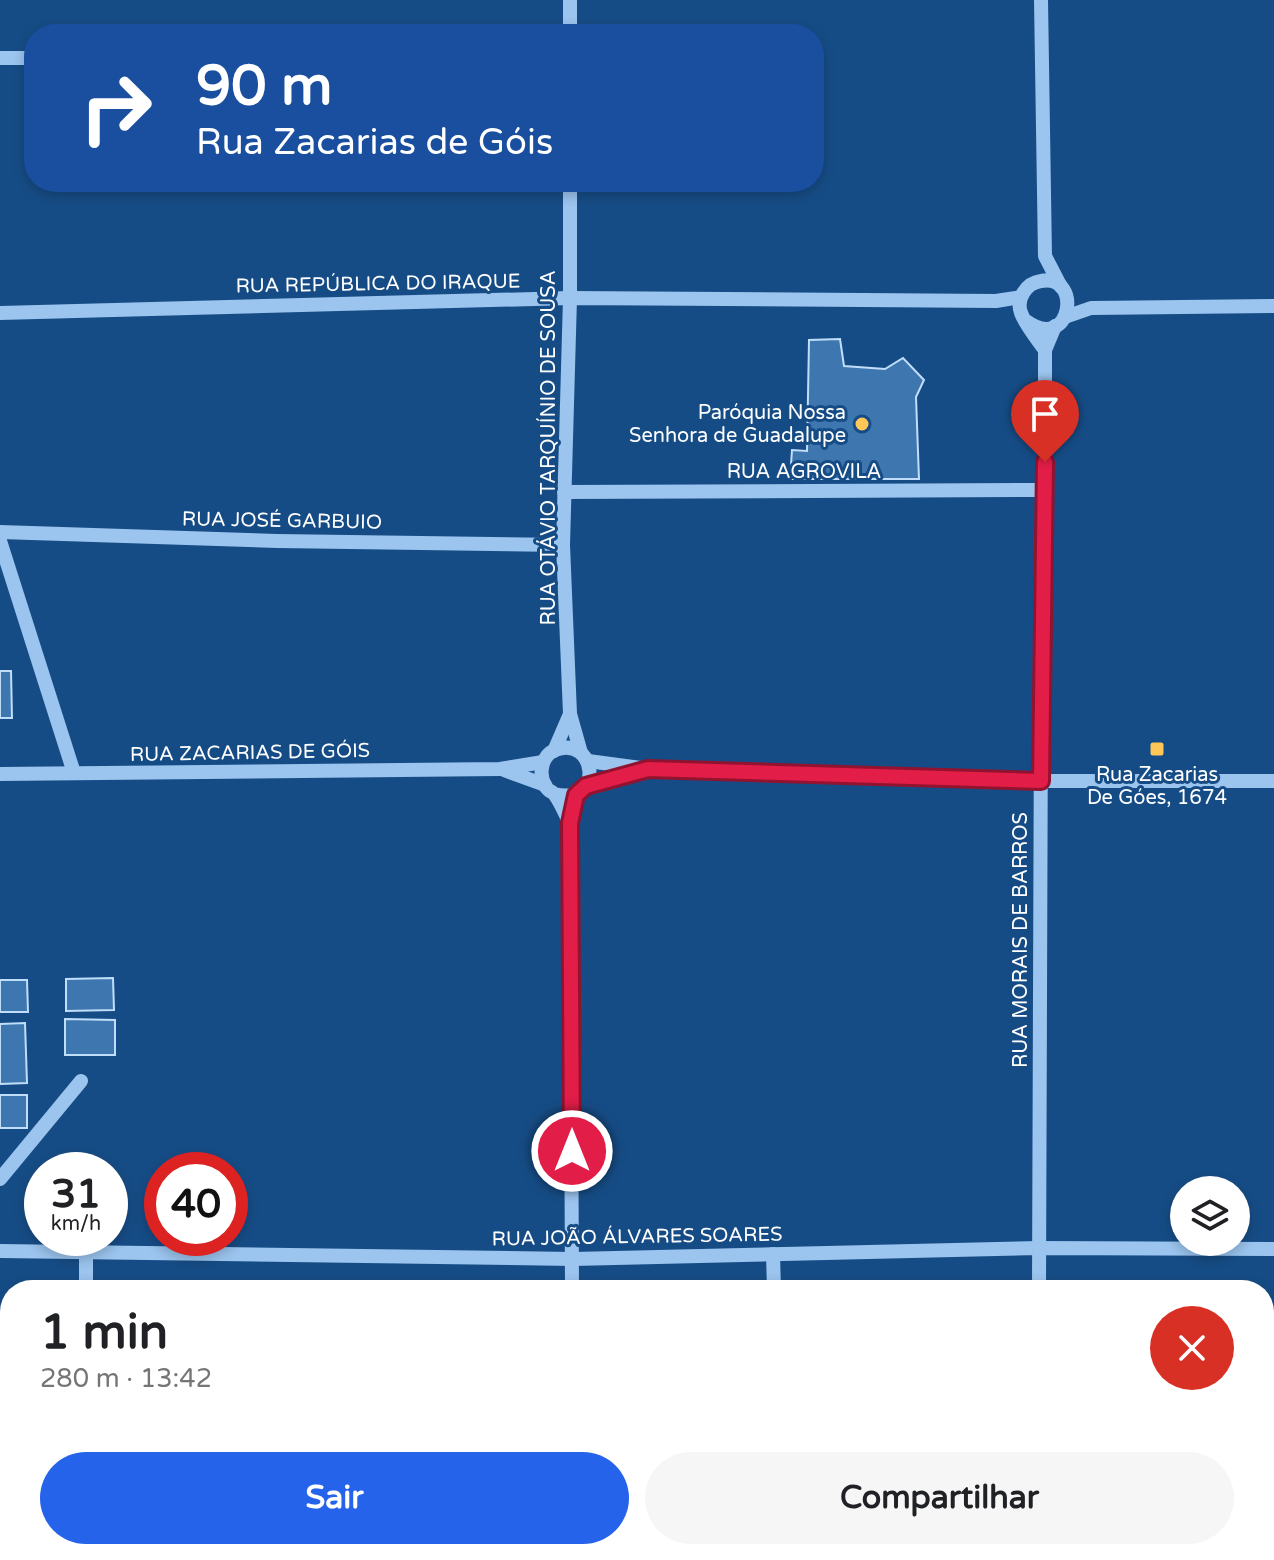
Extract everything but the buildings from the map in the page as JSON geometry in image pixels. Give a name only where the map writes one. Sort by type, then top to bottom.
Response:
[{"type":"street","points":[[570,0],[570,24]]},
{"type":"street","points":[[1041,0],[1045,256],[1024,304],[1045,350]]},
{"type":"street","points":[[0,58],[24,58]]},
{"type":"street","name":"RUA OTÁVIO TARQUÍNIO DE SOUSA","points":[[570,192],[563,545],[570,714],[585,757]]},
{"type":"street","points":[[1045,256],[1068,304],[1060,322]]},
{"type":"street","points":[[1024,304],[1040,281],[1047,280],[1091,308]]},
{"type":"street","name":"RUA REPÚBLICA DO IRAQUE","points":[[0,313],[570,298],[996,301],[1024,304]]},
{"type":"street","points":[[1024,304],[1040,329],[1091,308],[1274,306]]},
{"type":"street","name":"RUA MORAIS DE BARROS","points":[[1039,1280],[1045,350],[1060,322]]},
{"type":"street","name":"RUA AGROVILA","points":[[564,492],[1045,490]]},
{"type":"street","name":"RUA JOSÉ GARBUIO","points":[[0,532],[277,541],[563,545]]},
{"type":"street","points":[[0,541],[74,773]]},
{"type":"street","name":"RUA OTÁVIO TARQUÍNIO DE SOUSA","points":[[554,751],[570,714]]},
{"type":"street","points":[[570,823],[541,774],[543,762],[554,751],[568,748],[585,757],[648,769],[1041,781],[1274,781]]},
{"type":"street","points":[[572,1280],[570,823],[581,790],[591,774],[585,757]]},
{"type":"street","name":"RUA ZACARIAS DE GÓIS","points":[[0,774],[500,769],[543,762]]},
{"type":"street","name":"RUA ZACARIAS DE GÓIS","points":[[500,769],[549,790]]},
{"type":"street","points":[[549,790],[565,797],[648,769]]},
{"type":"street","points":[[0,1179],[81,1081]]},
{"type":"street","name":"RUA JOÃO ÁLVARES SOARES","points":[[128,1253],[573,1259],[1039,1248],[1274,1249]]},
{"type":"street","name":"RUA JOÃO ÁLVARES SOARES","points":[[0,1251],[24,1251]]},
{"type":"street","points":[[773,1254],[774,1280]]},
{"type":"street","points":[[86,1256],[86,1280]]},
{"type":"place","name":"Paróquia Nossa Senhora de Guadalupe","points":[[862,424]]},
{"type":"place","name":"Rua Zacarias De Góes, 1674","points":[[1157,749]]},
{"type":"route","points":[[572,1151],[570,823],[576,795],[586,786],[648,769],[1041,781],[1045,462]]}]
